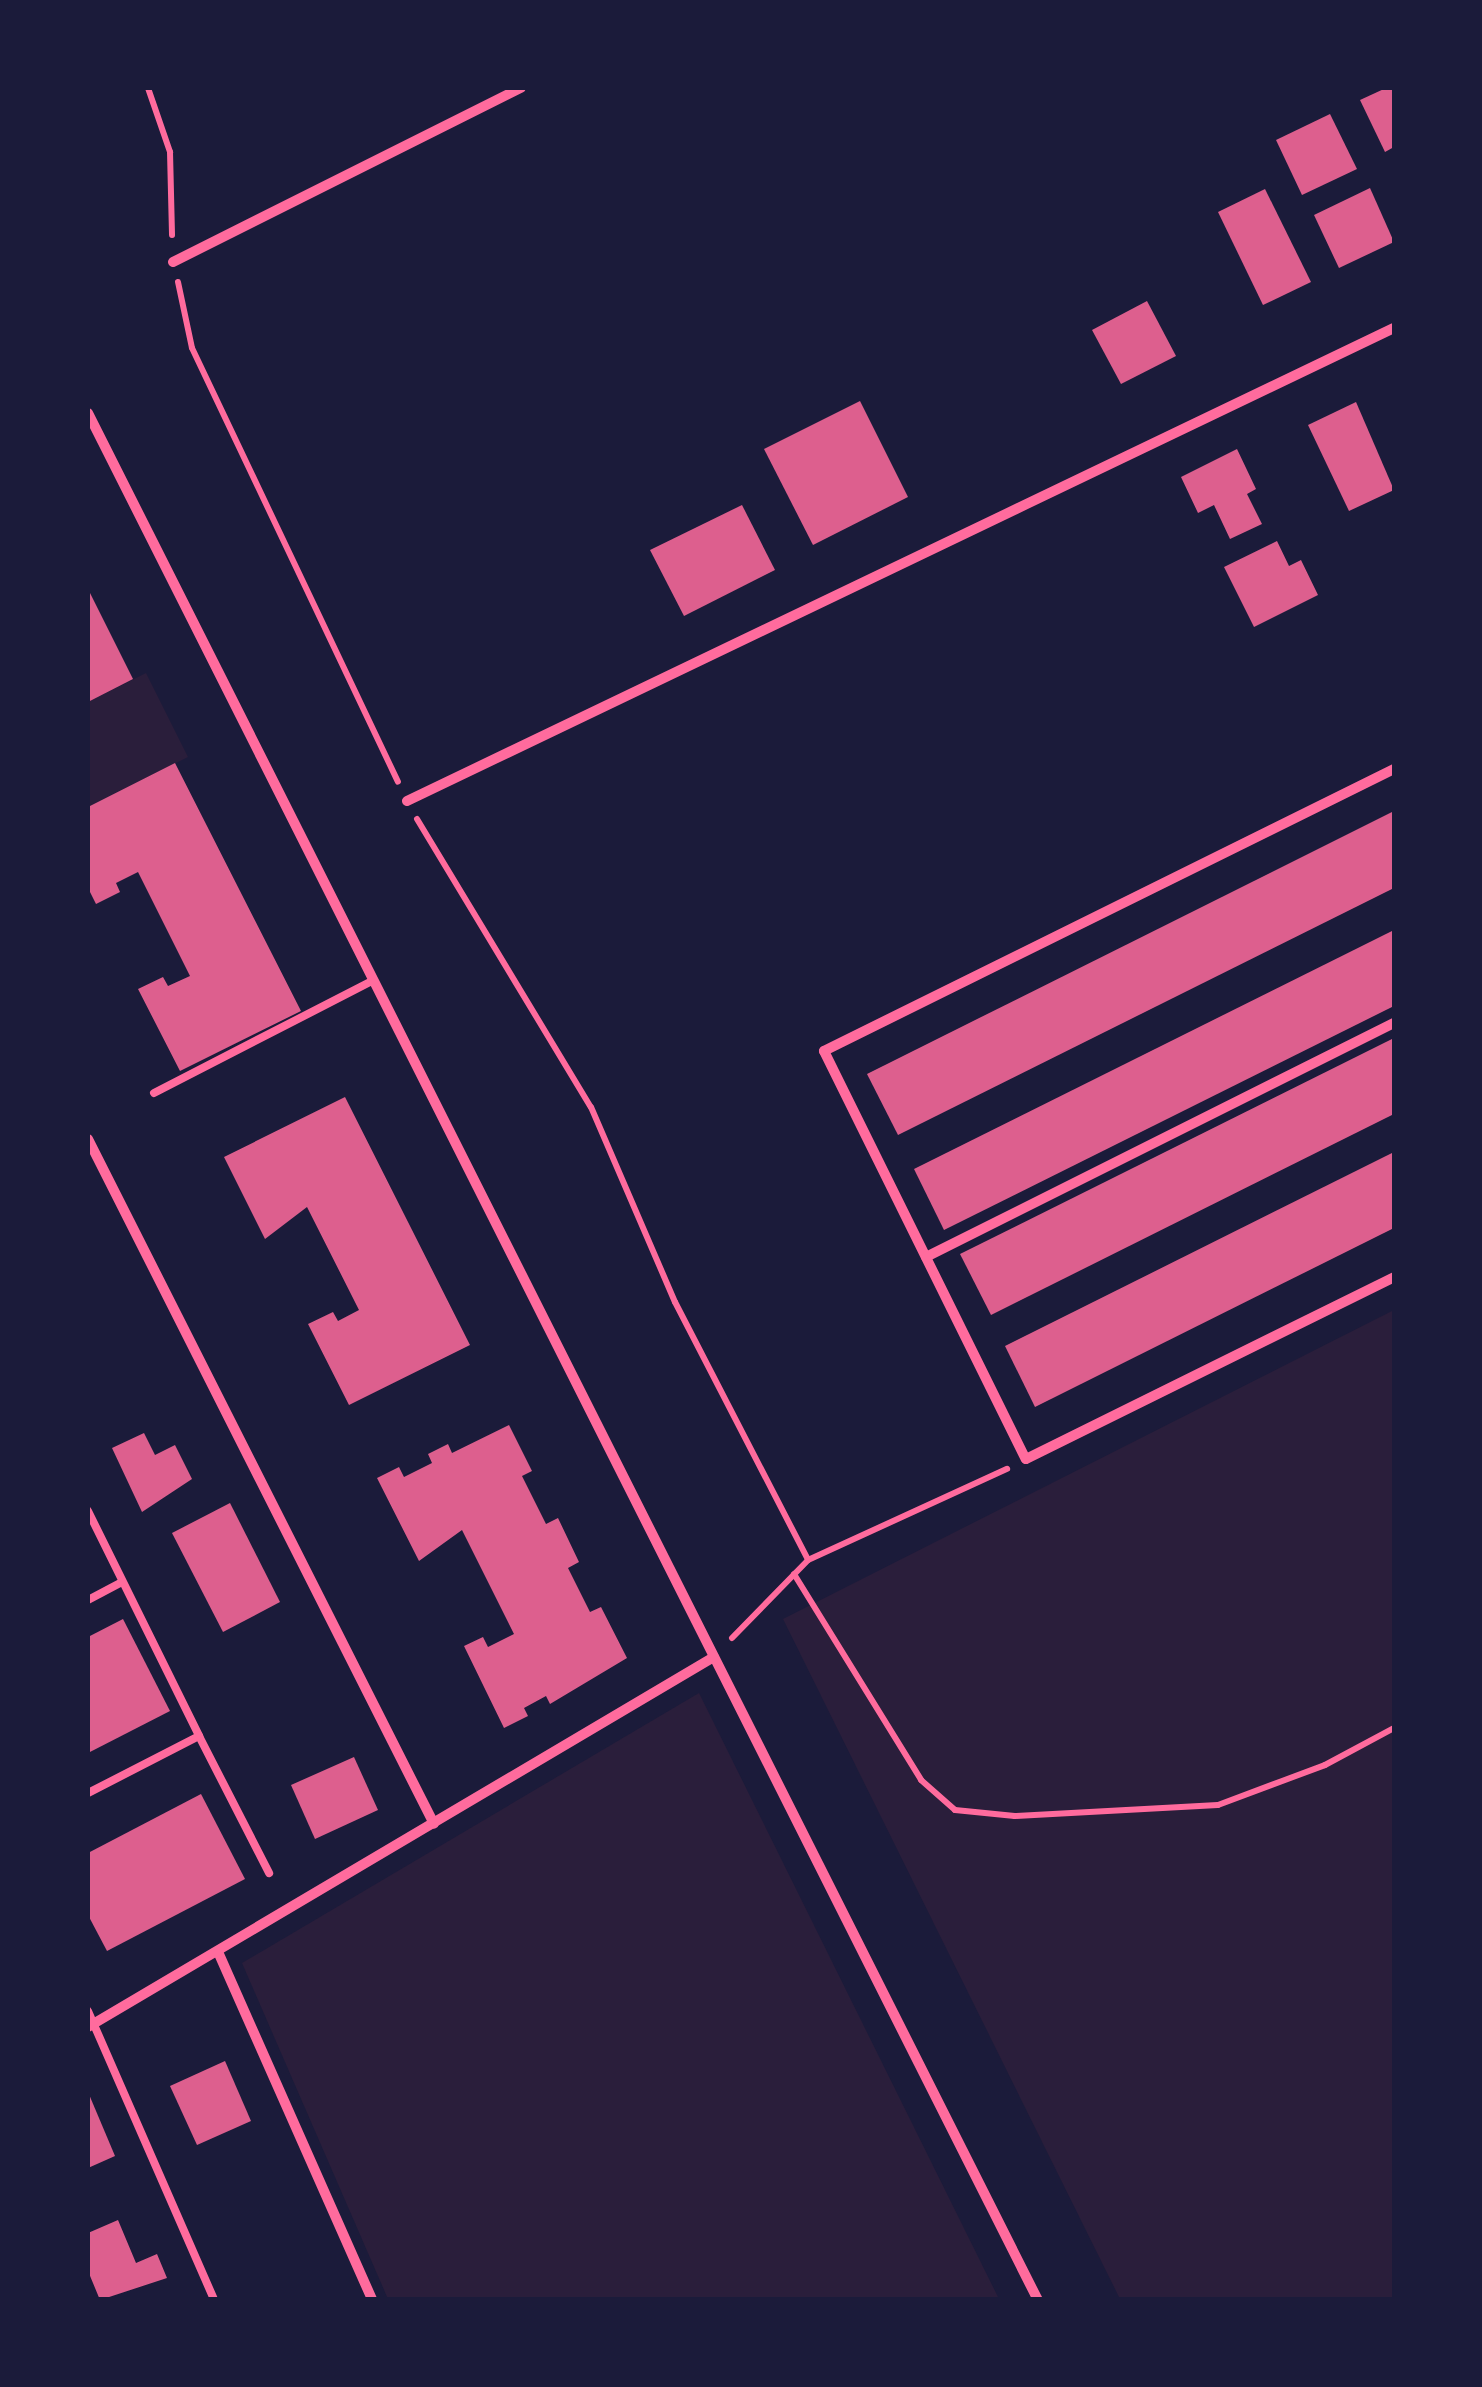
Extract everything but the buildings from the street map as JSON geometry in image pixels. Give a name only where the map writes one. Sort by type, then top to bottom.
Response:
[{"type":"street","points":[[173,262],[521,88]]},
{"type":"street","points":[[406,801],[1394,328]]},
{"type":"street","points":[[88,414],[1038,2300]]},
{"type":"street","points":[[1394,768],[824,1051],[1026,1460],[1394,1278]]},
{"type":"street","points":[[926,1257],[1394,1023]]},
{"type":"street","points":[[88,1140],[434,1824]]},
{"type":"street","points":[[91,2025],[219,1954],[714,1657]]},
{"type":"street","points":[[219,1954],[372,2300]]},
{"type":"lane","points":[[154,1093],[372,981]]},
{"type":"lane","points":[[88,1512],[269,1874]]},
{"type":"lane","points":[[88,1600],[122,1582]]},
{"type":"lane","points":[[88,1793],[199,1736]]},
{"type":"lane","points":[[88,2011],[214,2300]]},
{"type":"path","points":[[148,88],[170,152],[173,262],[192,348],[406,801],[592,1107],[675,1302],[808,1560]]},
{"type":"path","points":[[714,1657],[808,1560],[1026,1460]]},
{"type":"path","points":[[794,1574],[921,1780],[956,1810],[1015,1816],[1218,1805],[1326,1766],[1394,1728]]},
{"type":"shaded area","points":[[146,673],[188,757],[88,807],[88,702]]},
{"type":"shaded area","points":[[1394,1310],[1394,2299],[1120,2299],[783,1619]]},
{"type":"shaded area","points":[[699,1693],[999,2299],[388,2299],[242,1963]]}]
